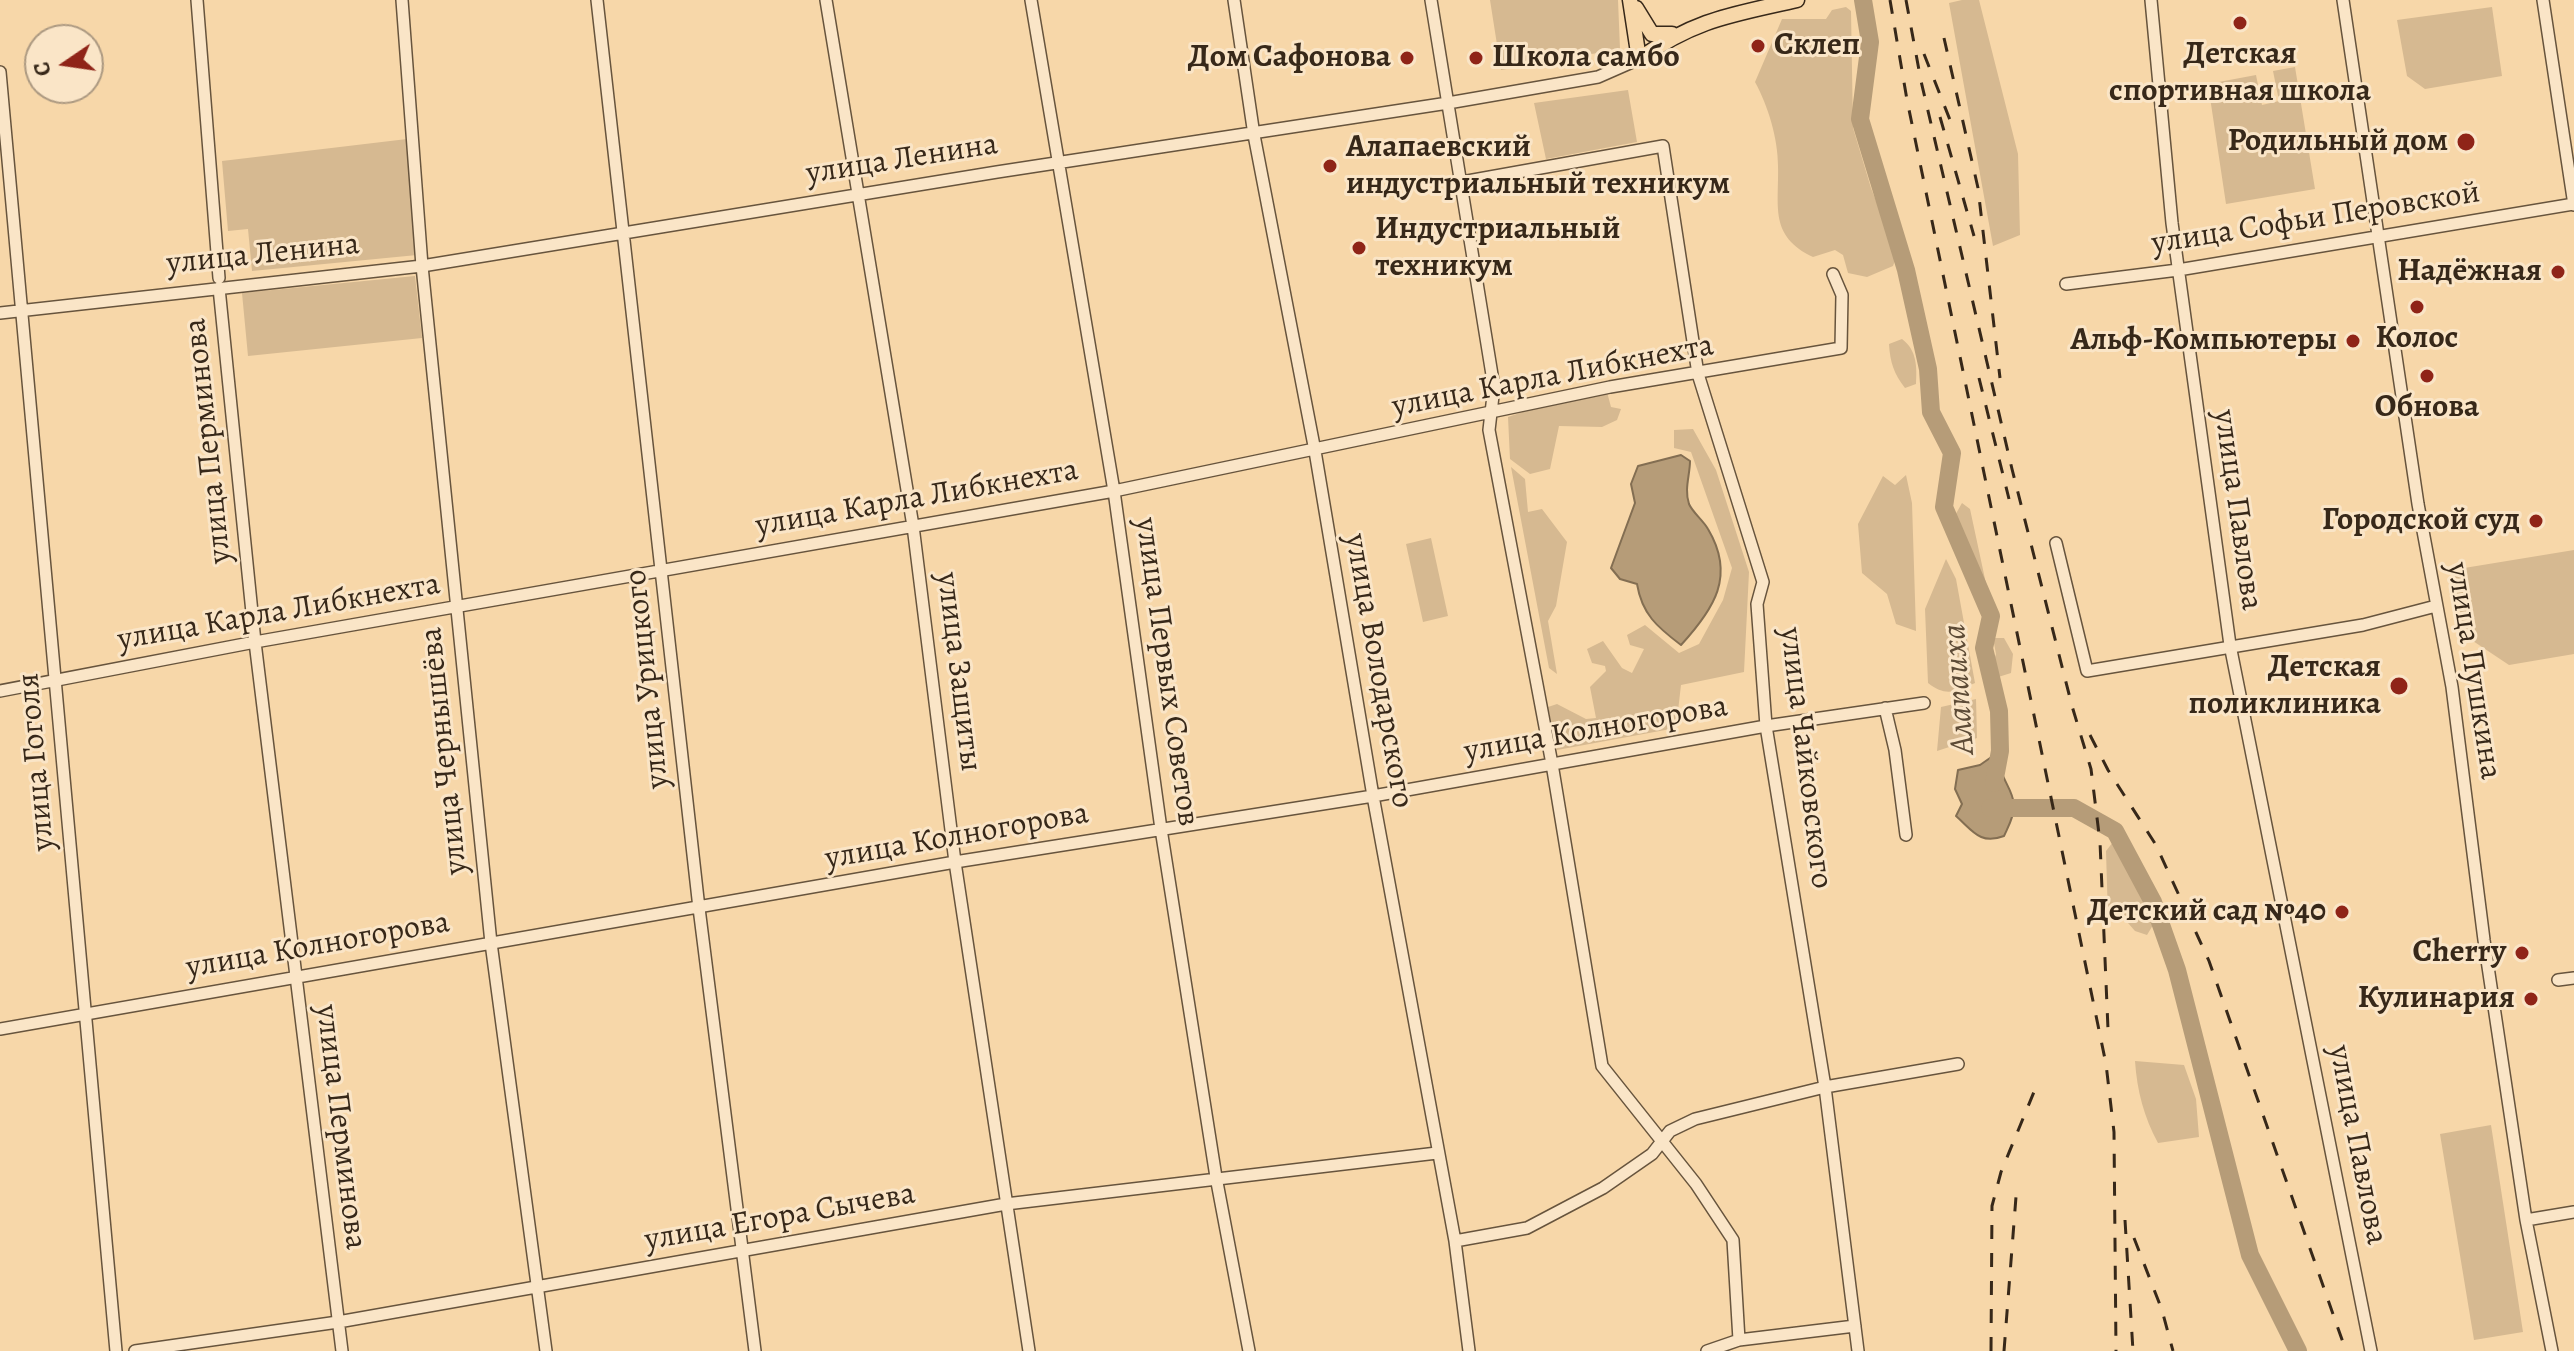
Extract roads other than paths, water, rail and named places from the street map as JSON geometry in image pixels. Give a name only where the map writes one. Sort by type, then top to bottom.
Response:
[{"type":"main road","points":[[1631,0],[1652,34],[1677,33]]},
{"type":"main road","points":[[1631,0],[1639,59]]},
{"type":"main road","name":"улица Ленина","points":[[1639,59],[1677,33],[1708,20],[1797,0]]},
{"type":"street","name":"улица Перминова","points":[[197,0],[219,283],[255,642],[342,1351]]},
{"type":"street","name":"улица Чернышёва","points":[[402,0],[422,266],[491,943],[546,1351]]},
{"type":"street","name":"улица Урицкого","points":[[597,0],[699,908],[755,1351]]},
{"type":"street","name":"улица Защиты","points":[[826,0],[913,526],[955,862],[1029,1351]]},
{"type":"street","name":"улица Первых Советов","points":[[1031,0],[1114,491],[1161,829],[1216,1177],[1249,1351]]},
{"type":"street","name":"улица Володарского","points":[[1234,0],[1254,135],[1315,451],[1373,796],[1455,1241],[1469,1351]]},
{"type":"street","points":[[1431,0],[1494,387],[1489,430],[1552,764],[1602,1066],[1696,1184],[1733,1240],[1739,1340]]},
{"type":"street","name":"улица Павлова","points":[[2151,0],[2172,223],[2230,645],[2371,1351]]},
{"type":"street","name":"улица Пушкина","points":[[2343,0],[2376,235],[2452,687],[2486,952],[2526,1220],[2552,1351]]},
{"type":"street","points":[[2543,0],[2574,204]]},
{"type":"street","name":"улица Ленина","points":[[0,313],[219,283],[422,266],[1448,103],[1598,77],[1639,59]]},
{"type":"street","name":"улица Гоголя","points":[[0,72],[116,1351]]},
{"type":"street","name":"улица Чайковского","points":[[1462,182],[1663,146],[1698,374],[1763,582],[1757,604],[1766,726],[1825,1087],[1858,1351]]},
{"type":"street","name":"улица Софьи Перовской","points":[[2066,284],[2178,270],[2574,204]]},
{"type":"street","name":"улица Карла Либкнехта","points":[[0,691],[255,642],[1114,491],[1610,387],[1841,348],[1842,295],[1833,274]]},
{"type":"street","points":[[2056,543],[2087,671],[2363,625],[2436,606]]},
{"type":"street","name":"улица Колногорова","points":[[0,1029],[955,862],[1373,796],[1766,726],[1924,703]]},
{"type":"street","points":[[1885,708],[1895,750],[1906,835]]},
{"type":"street","points":[[2558,980],[2574,978]]},
{"type":"street","points":[[1455,1241],[1527,1228],[1603,1188],[1652,1154],[1661,1140],[1695,1119],[1825,1087],[1958,1064]]},
{"type":"street","name":"улица Егора Сычева","points":[[135,1351],[338,1322],[1006,1204],[1437,1153]]},
{"type":"street","points":[[2526,1220],[2574,1212]]},
{"type":"street","points":[[1707,1351],[1739,1340],[1855,1326]]},
{"type":"waterway","name":"Алапаиха","points":[[1863,0],[1870,42],[1860,119],[1906,270],[1928,369],[1931,412],[1952,453],[1944,507],[1991,616],[1984,648],[1999,711],[2000,751],[1994,783]]},
{"type":"waterway","name":"Алапаиха","points":[[1990,808],[2074,808],[2115,831],[2153,902],[2177,970],[2250,1255],[2298,1351]]},
{"type":"railway","points":[[1890,0],[1907,100],[2106,1064],[2114,1132],[2116,1351]]},
{"type":"railway","points":[[1906,0],[1921,81],[2012,469],[2091,769],[2100,842],[2108,1029]]},
{"type":"railway","points":[[1944,38],[1978,188],[2000,378]]},
{"type":"railway","points":[[1924,54],[1952,125]]},
{"type":"railway","points":[[1940,117],[1974,236]]},
{"type":"railway","points":[[1979,378],[2009,499]]},
{"type":"railway","points":[[2090,735],[2108,770],[2156,845],[2209,961],[2346,1351]]},
{"type":"railway","points":[[1991,1351],[1992,1206],[2001,1172],[2036,1087]]},
{"type":"railway","points":[[2004,1351],[2017,1184]]},
{"type":"railway","points":[[2125,1220],[2133,1351]]},
{"type":"railway","points":[[2134,1238],[2162,1310],[2173,1351]]},
{"type":"place","name":"Детская спортивная школа","points":[[2240,23]]},
{"type":"place","name":"Склеп","points":[[1758,46]]},
{"type":"place","name":"Дом Сафонова","points":[[1407,58]]},
{"type":"place","name":"Школа самбо","points":[[1476,58]]},
{"type":"place","name":"Родильный дом","points":[[2466,142]]},
{"type":"place","name":"Алапаевский индустриальный техникум","points":[[1330,166]]},
{"type":"place","name":"Индустриальный техникум","points":[[1359,248]]},
{"type":"place","name":"Надёжная","points":[[2558,272]]},
{"type":"place","name":"Колос","points":[[2417,307]]},
{"type":"place","name":"Альф-Компьютеры","points":[[2353,341]]},
{"type":"place","name":"Обнова","points":[[2427,376]]},
{"type":"place","name":"Городской суд","points":[[2536,521]]},
{"type":"place","name":"Детская поликлиника","points":[[2399,686]]},
{"type":"place","name":"Детский сад №40","points":[[2342,912]]},
{"type":"place","name":"Cherry","points":[[2522,953]]},
{"type":"place","name":"Кулинария","points":[[2531,999]]}]
